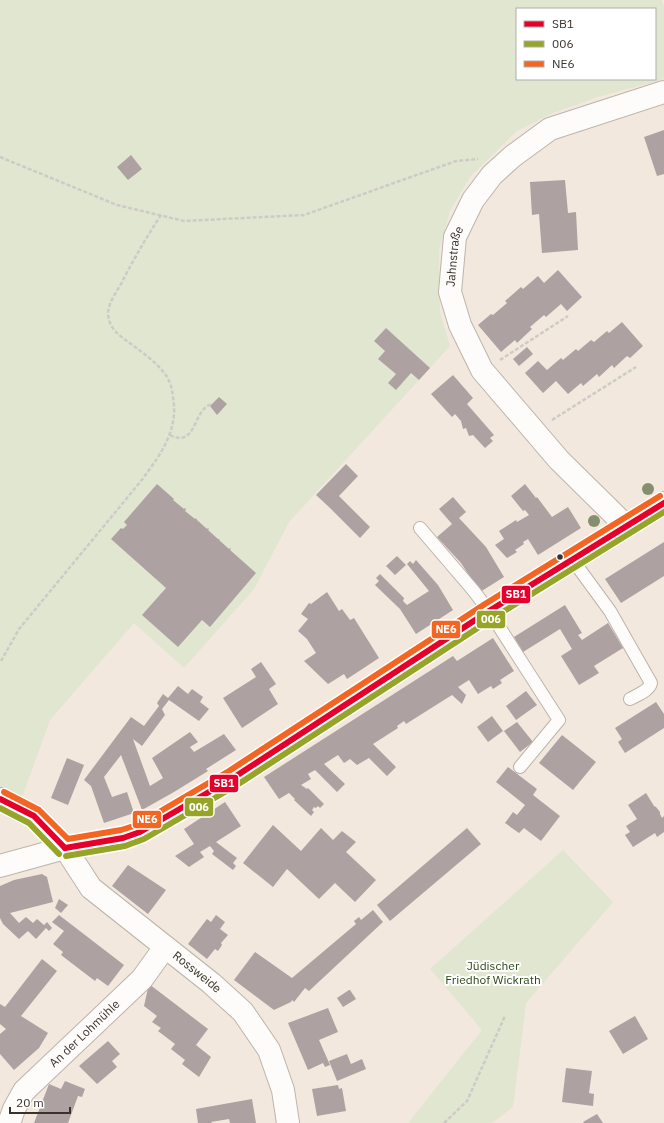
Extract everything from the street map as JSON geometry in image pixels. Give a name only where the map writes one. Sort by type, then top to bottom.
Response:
[{"type":"street","name":"Jahnstraße","points":[[626,526],[559,460],[482,370],[460,325],[450,292],[455,236],[473,200],[492,175],[513,156],[550,130],[664,92]]},
{"type":"street","points":[[0,866],[65,848],[123,838],[140,832],[233,778],[489,611],[664,503]]},
{"type":"street","name":"Rossweide","points":[[0,799],[34,816],[65,848],[91,888],[211,983],[243,1012],[269,1050],[283,1090],[288,1123]]},
{"type":"street","name":"An der Lohmühle","points":[[9,1123],[14,1109],[24,1090],[142,979],[164,947]]},
{"type":"lane","points":[[420,528],[489,611],[559,720],[520,767]]},
{"type":"lane","points":[[572,560],[610,612],[651,683],[646,690],[630,699]]},
{"type":"path","points":[[0,157],[117,205],[184,221],[304,215],[456,161],[513,156]]},
{"type":"path","points":[[2,660],[19,629],[141,481],[162,452],[170,435],[176,409],[172,389],[166,375],[153,361],[120,335],[110,325],[108,312],[112,301],[141,246],[161,216]]},
{"type":"path","points":[[482,370],[568,316]]},
{"type":"path","points":[[535,432],[557,416],[636,367]]},
{"type":"path","points":[[170,435],[176,439],[182,439],[188,435],[205,408],[212,404]]},
{"type":"path","points":[[444,1123],[467,1102],[505,1016]]},
{"type":"green space","points":[[0,0],[662,0],[664,7],[664,79],[598,97],[553,113],[517,131],[470,177],[450,211],[439,251],[440,312],[450,346],[289,522],[254,589],[184,668],[134,623],[50,720],[20,803],[0,795]]},
{"type":"green space","name":"Jüdischer Friedhof Wickrath","points":[[563,850],[613,902],[526,1003],[513,1107],[492,1123],[408,1123],[482,1030],[430,969]]},
{"type":"building","points":[[664,130],[664,174],[657,176],[644,137]]},
{"type":"building","points":[[131,155],[142,169],[128,180],[117,167]]},
{"type":"building","points":[[565,180],[568,213],[576,212],[578,250],[542,253],[539,214],[532,215],[530,182]]},
{"type":"building","points":[[558,270],[582,297],[567,311],[561,304],[546,317],[544,315],[530,327],[532,329],[517,343],[515,340],[501,352],[478,325],[507,303],[505,301],[521,287],[523,289],[538,276],[544,283]]},
{"type":"building","points":[[622,322],[643,346],[630,358],[627,356],[614,368],[612,365],[599,377],[597,374],[583,386],[581,383],[568,394],[556,381],[543,393],[525,373],[538,361],[547,370],[561,358],[563,360],[576,349],[578,351],[591,340],[594,342],[607,331],[609,333]]},
{"type":"building","points":[[386,328],[430,368],[419,380],[411,373],[396,390],[388,383],[396,374],[378,359],[385,351],[374,341]]},
{"type":"building","points":[[527,347],[533,354],[519,366],[513,359]]},
{"type":"building","points":[[453,375],[473,398],[467,404],[494,435],[490,438],[493,441],[485,448],[473,435],[469,436],[466,428],[463,429],[461,421],[455,414],[452,417],[431,394]]},
{"type":"building","points":[[219,397],[227,404],[217,415],[210,406]]},
{"type":"building","points":[[346,464],[358,476],[339,496],[370,527],[360,538],[316,495]]},
{"type":"building","points":[[157,484],[174,499],[173,500],[184,509],[185,508],[185,511],[195,519],[196,518],[207,529],[208,528],[208,530],[220,539],[219,540],[229,549],[230,548],[230,550],[256,573],[210,627],[202,620],[178,647],[142,615],[166,588],[111,539],[121,528],[123,529],[127,525],[124,522]]},
{"type":"building","points":[[525,484],[552,517],[568,507],[581,528],[538,555],[528,539],[523,542],[524,544],[515,550],[517,552],[507,558],[495,545],[504,539],[499,531],[516,520],[517,522],[529,515],[525,510],[523,511],[511,496]]},
{"type":"building","points":[[453,497],[466,512],[459,518],[486,547],[504,577],[480,592],[461,563],[437,537],[452,524],[439,509]]},
{"type":"building","points":[[664,542],[664,576],[621,603],[605,579]]},
{"type":"building","points":[[397,556],[406,565],[395,575],[386,566]]},
{"type":"building","points":[[416,560],[438,585],[453,610],[416,634],[400,609],[375,585],[379,581],[376,578],[380,574],[404,598],[403,601],[407,605],[429,591],[407,564],[410,561],[413,564]]},
{"type":"building","points":[[327,592],[339,611],[342,609],[350,620],[354,618],[379,658],[347,679],[344,674],[328,684],[304,661],[316,653],[307,639],[298,631],[308,619],[301,614],[309,603],[311,604]]},
{"type":"building","points":[[565,605],[582,633],[578,635],[582,640],[608,623],[623,648],[594,666],[599,673],[579,685],[561,656],[572,649],[560,629],[523,652],[514,637]]},
{"type":"building","points":[[493,638],[514,671],[500,680],[502,683],[493,689],[491,686],[478,694],[469,680],[458,687],[466,695],[462,704],[452,695],[406,724],[404,721],[397,726],[398,728],[373,744],[396,767],[387,776],[369,758],[357,765],[350,759],[344,763],[338,755],[324,764],[345,784],[337,792],[315,770],[308,774],[311,779],[301,785],[307,789],[308,788],[324,804],[320,808],[318,806],[316,808],[314,807],[312,810],[314,812],[311,816],[294,800],[295,799],[289,793],[279,799],[264,777],[453,656],[457,661]]},
{"type":"building","points":[[261,662],[276,684],[269,689],[278,704],[242,728],[223,698],[256,677],[251,669]]},
{"type":"building","points":[[178,686],[188,694],[192,689],[203,697],[200,702],[209,709],[199,721],[169,700],[162,709],[165,715],[142,746],[133,739],[150,786],[163,778],[152,758],[190,732],[198,742],[190,747],[194,752],[224,734],[236,750],[206,769],[208,771],[142,810],[121,755],[104,777],[112,797],[127,792],[134,813],[104,823],[91,786],[84,780],[131,717],[144,726],[159,706],[157,703],[163,694],[168,698]]},
{"type":"building","points":[[526,691],[537,705],[516,720],[506,706]]},
{"type":"building","points":[[656,702],[664,714],[664,728],[625,753],[618,742],[622,739],[615,728]]},
{"type":"building","points":[[492,716],[503,731],[488,742],[477,727]]},
{"type":"building","points":[[517,722],[533,742],[520,752],[504,731]]},
{"type":"building","points":[[562,735],[596,762],[573,790],[539,763]]},
{"type":"building","points":[[67,758],[84,765],[68,805],[51,798]]},
{"type":"building","points":[[508,767],[537,789],[533,795],[560,816],[541,841],[524,828],[519,833],[505,823],[513,812],[517,815],[525,805],[496,782]]},
{"type":"building","points":[[646,793],[654,806],[660,812],[662,818],[664,816],[664,832],[657,837],[655,833],[633,847],[625,835],[630,832],[626,826],[637,819],[628,805]]},
{"type":"building","points":[[225,802],[241,826],[216,842],[237,858],[233,863],[236,866],[233,870],[212,854],[214,851],[210,846],[200,852],[204,857],[189,867],[175,856],[194,844],[184,829]]},
{"type":"building","points":[[273,825],[301,851],[321,828],[333,840],[342,831],[356,842],[346,852],[376,880],[355,902],[335,883],[319,899],[287,869],[273,887],[243,863]]},
{"type":"building","points":[[467,828],[481,844],[390,921],[377,905]]},
{"type":"building","points":[[128,865],[166,890],[148,914],[112,886]]},
{"type":"building","points":[[42,874],[47,877],[53,902],[10,913],[19,923],[26,917],[33,923],[37,919],[44,925],[47,922],[52,928],[49,931],[46,928],[36,939],[28,931],[19,939],[3,924],[0,918],[0,886],[14,880]]},
{"type":"building","points":[[59,899],[68,905],[61,913],[55,908]]},
{"type":"building","points":[[373,910],[383,922],[309,991],[305,988],[294,1002],[292,1000],[291,1002],[274,1010],[234,980],[255,952],[292,978],[356,924],[354,921],[359,917],[361,920]]},
{"type":"building","points":[[59,915],[124,965],[108,986],[97,978],[95,981],[61,955],[63,952],[53,944],[64,931],[52,922]]},
{"type":"building","points":[[216,915],[225,922],[220,929],[228,935],[221,943],[222,945],[218,951],[215,949],[207,959],[188,944],[207,919],[211,922]]},
{"type":"building","points":[[42,959],[57,971],[21,1016],[48,1033],[39,1048],[14,1070],[0,1054],[0,1034],[6,1029],[0,1024],[0,1004],[5,1007]]},
{"type":"building","points":[[149,984],[208,1029],[196,1045],[211,1057],[199,1077],[182,1064],[185,1060],[171,1049],[175,1044],[158,1031],[161,1028],[152,1022],[157,1016],[144,1006]]},
{"type":"building","points":[[349,990],[356,999],[343,1007],[337,998]]},
{"type":"building","points":[[328,1008],[338,1032],[319,1040],[330,1065],[325,1067],[323,1063],[308,1070],[288,1023]]},
{"type":"building","points":[[635,1016],[648,1039],[623,1054],[609,1031]]},
{"type":"building","points":[[108,1041],[120,1054],[112,1061],[117,1067],[97,1084],[79,1066]]},
{"type":"building","points":[[347,1054],[351,1064],[362,1059],[366,1069],[337,1081],[329,1061]]},
{"type":"building","points":[[566,1068],[592,1071],[589,1093],[594,1094],[593,1106],[562,1102]]},
{"type":"building","points":[[65,1081],[85,1089],[82,1097],[78,1096],[68,1123],[34,1123],[49,1084],[61,1089]]},
{"type":"building","points":[[338,1085],[339,1089],[342,1088],[346,1111],[317,1116],[312,1089]]},
{"type":"building","points":[[252,1099],[256,1123],[230,1123],[229,1119],[211,1122],[212,1123],[198,1123],[196,1109]]},
{"type":"building","points":[[597,1114],[603,1123],[583,1122]]},
{"type":"transit line","name":"NE6","points":[[4,792],[39,810],[68,839],[121,830],[137,825],[229,771],[485,604],[660,496]]},
{"type":"transit line","name":"SB1","points":[[65,848],[123,838],[140,832],[233,778],[489,611],[664,503]]},
{"type":"transit line","name":"006","points":[[66,856],[125,846],[144,839],[237,785],[493,618],[664,512]]},
{"type":"transit line","name":"SB1","points":[[0,799],[34,816],[65,848]]},
{"type":"transit line","name":"006","points":[[0,808],[29,823],[59,854]]}]
